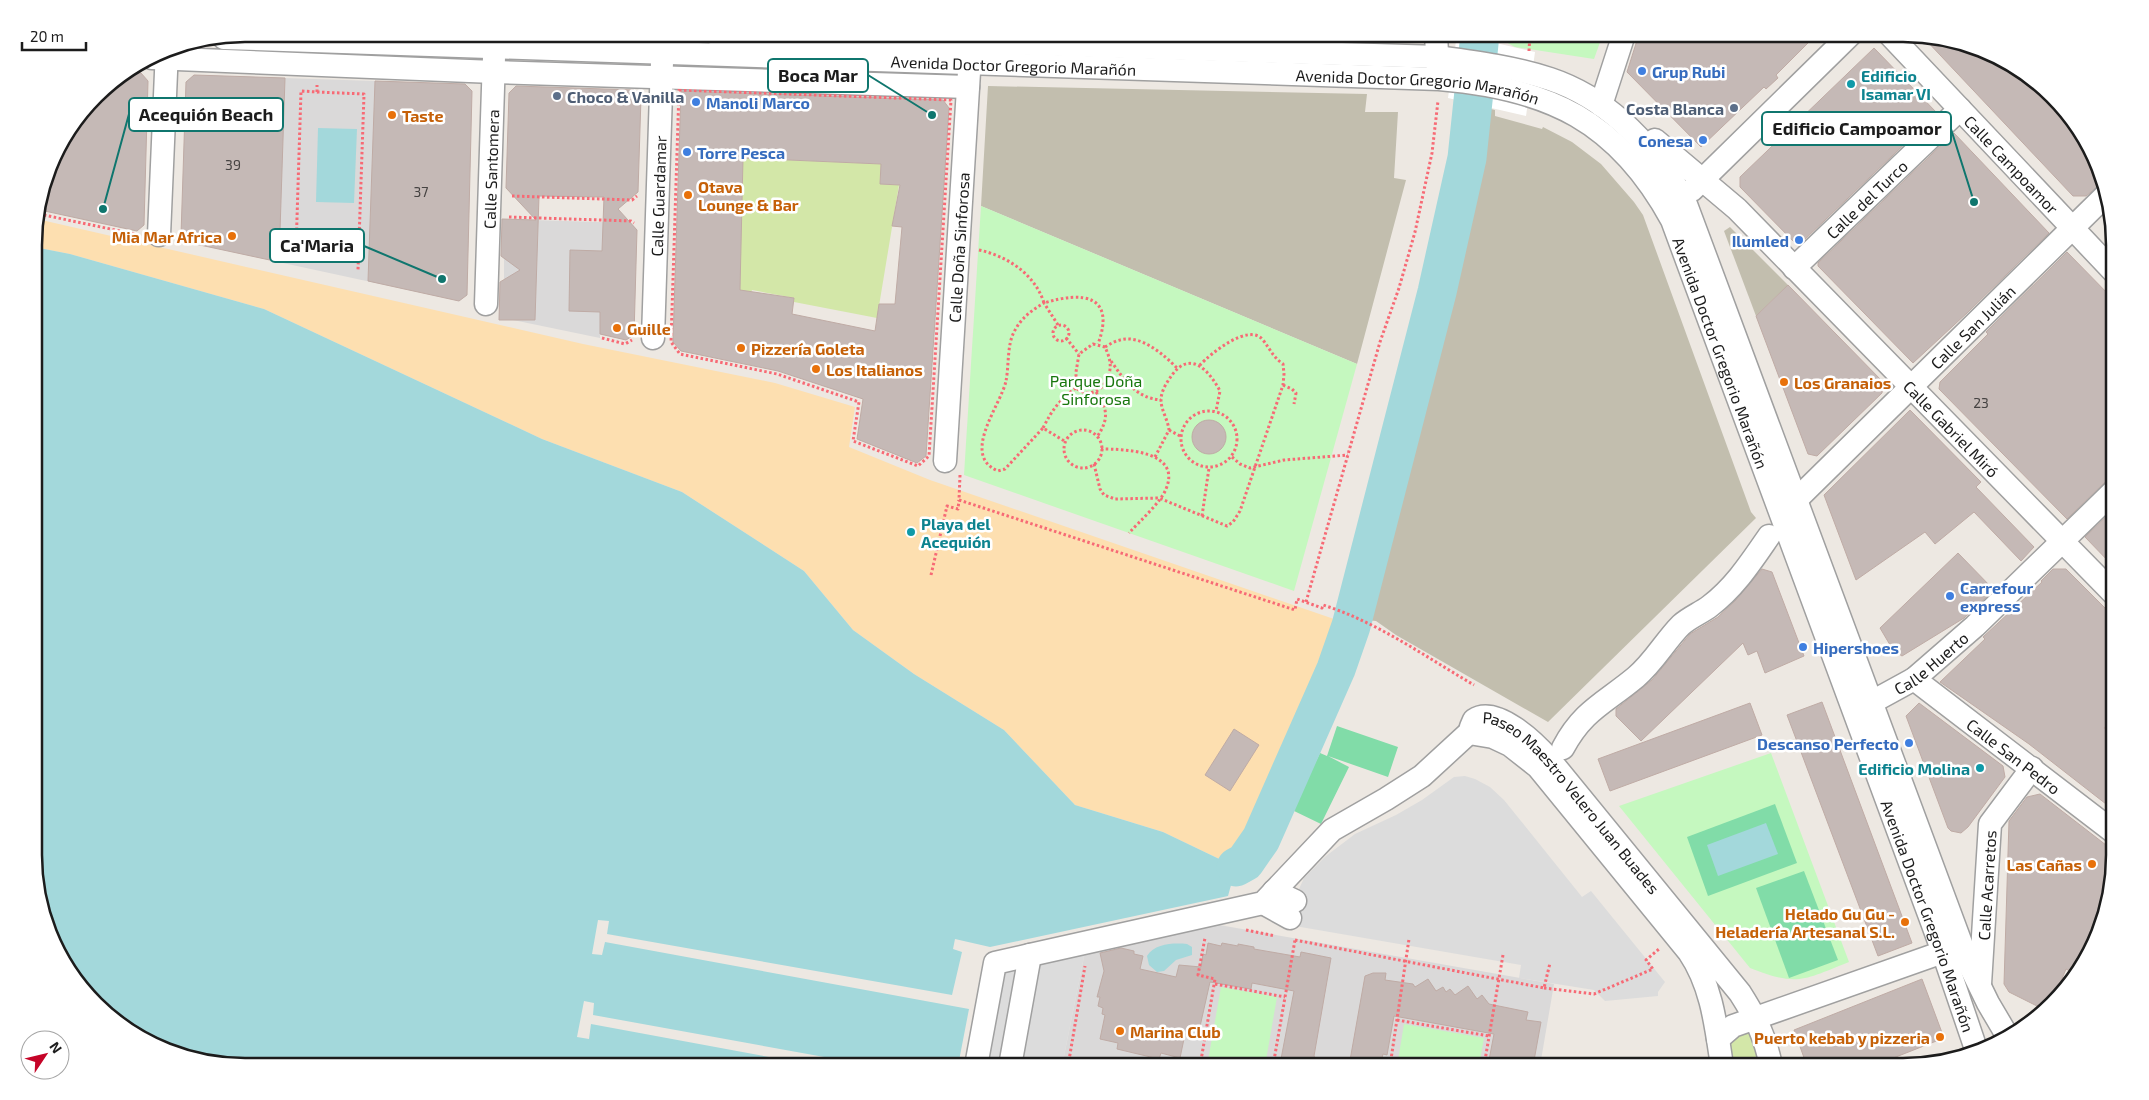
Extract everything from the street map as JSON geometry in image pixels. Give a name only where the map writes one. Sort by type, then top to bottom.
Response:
[{"type":"street","name":"Calle Santomera","points":[[486,304],[494,42]]},
{"type":"street","name":"Avenida Doctor Gregorio Marañón","points":[[522,42],[662,52],[971,46],[1283,52],[1530,85],[1562,84],[1603,101],[1652,152],[1684,199],[1968,962],[1979,988],[2004,1030]]},
{"type":"street","name":"Avenida Doctor Gregorio Marañón","points":[[886,42],[1444,74]]},
{"type":"street","points":[[1272,42],[1283,52]]},
{"type":"street","points":[[1438,42],[1444,74]]},
{"type":"street","points":[[1603,101],[1621,42]]},
{"type":"street","points":[[1672,220],[1684,199],[1843,42]]},
{"type":"street","name":"Calle Campoamor","points":[[1897,42],[2106,264]]},
{"type":"street","name":"Calle Doña Sinforosa","points":[[945,464],[971,46]]},
{"type":"street","name":"Calle Guardamar","points":[[645,338],[662,52]]},
{"type":"street","points":[[174,56],[494,72],[968,87]]},
{"type":"street","points":[[151,234],[162,61]]},
{"type":"street","name":"Avenida Doctor Gregorio Marañón","points":[[1530,85],[1576,115],[1619,147],[1646,177],[1672,220],[1944,952],[1975,1045]]},
{"type":"street","name":"Calle Gabriel Miró","points":[[1603,101],[1736,210],[2106,587]]},
{"type":"street","name":"Calle del Turco","points":[[1794,268],[1960,109]]},
{"type":"street","name":"Calle San Julián","points":[[1797,499],[2101,199]]},
{"type":"street","name":"Calle Huerto","points":[[1872,702],[1914,678],[1975,626],[2106,499]]},
{"type":"street","points":[[1563,748],[1573,729],[1585,716],[1636,677],[1655,658],[1681,625],[1709,607],[1740,578],[1769,536]]},
{"type":"street","name":"Calle San Pedro","points":[[1914,678],[2106,826]]},
{"type":"street","name":"Paseo Maestro Velero Juan Buades","points":[[1721,1058],[1704,978],[1689,952],[1538,767],[1510,745],[1493,737],[1479,735],[1472,730],[1472,723],[1476,718],[1492,718],[1522,733],[1540,748],[1740,993],[1756,1018],[1766,1039],[1769,1058]]},
{"type":"street","points":[[977,1058],[995,963],[1268,897],[1332,830],[1422,776],[1472,730]]},
{"type":"street","name":"Calle Acarretos","points":[[1979,988],[1990,824],[2032,768]]},
{"type":"street","points":[[1268,897],[1294,920]]},
{"type":"street","points":[[1718,1039],[1733,1026],[1944,952],[1975,1014],[1991,1038]]},
{"type":"street","points":[[1011,1058],[1030,955]]},
{"type":"path","points":[[1529,51],[1530,42]]},
{"type":"path","points":[[1306,602],[1380,342],[1399,288],[1415,232],[1432,153],[1444,74]]},
{"type":"path","points":[[317,92],[318,79]]},
{"type":"path","points":[[296,250],[301,91],[364,94],[358,270]]},
{"type":"path","points":[[508,192],[513,197],[632,200],[636,197]]},
{"type":"path","points":[[45,215],[138,236],[151,234]]},
{"type":"path","points":[[511,217],[631,221],[637,226]]},
{"type":"path","points":[[975,250],[1006,258],[1028,276],[1040,292],[1044,303],[1058,325]]},
{"type":"path","points":[[1076,388],[1061,398],[1052,409],[1043,428],[1005,469],[998,471],[990,468],[984,457],[982,438],[1006,383],[1013,332],[1027,313],[1044,303],[1062,298],[1082,297],[1095,302],[1104,312],[1104,326],[1098,344]]},
{"type":"path","points":[[672,325],[671,342],[680,354],[777,374],[859,402],[853,441],[918,466],[945,464],[959,500],[958,509],[947,506],[932,575]]},
{"type":"path","points":[[1058,325],[1066,326],[1068,330],[1066,338]]},
{"type":"path","points":[[1058,325],[1054,332],[1055,339],[1058,341],[1066,338]]},
{"type":"path","points":[[1094,464],[1100,489],[1104,495],[1115,499],[1159,498],[1227,526],[1233,522],[1240,511],[1283,385],[1284,374],[1282,364],[1274,357],[1262,339],[1252,335],[1238,338],[1222,346],[1200,365]]},
{"type":"path","points":[[602,338],[625,344],[645,338]]},
{"type":"path","points":[[1066,338],[1080,354]]},
{"type":"path","points":[[1105,347],[1120,340],[1131,339],[1156,350],[1177,368]]},
{"type":"path","points":[[1076,388],[1076,372],[1080,354],[1084,348],[1098,344],[1105,347],[1110,360],[1129,385],[1139,394],[1148,399],[1161,400]]},
{"type":"path","points":[[1076,388],[1082,393],[1096,392],[1105,383],[1110,374],[1110,360]]},
{"type":"path","points":[[1155,457],[1169,430],[1161,400],[1168,381],[1177,368],[1184,364],[1200,365],[1210,372],[1220,391],[1216,411]]},
{"type":"path","points":[[1283,385],[1296,393],[1294,404]]},
{"type":"path","points":[[1096,392],[1107,411],[1107,419],[1098,437]]},
{"type":"path","points":[[1199,411],[1216,411],[1230,419],[1237,434],[1235,450],[1232,456],[1225,463],[1210,468],[1194,464],[1183,452],[1180,436],[1186,420],[1199,411]]},
{"type":"path","points":[[1043,428],[1066,442]]},
{"type":"path","points":[[1086,430],[1098,437],[1102,449],[1101,455],[1094,464],[1082,468],[1071,464],[1065,454],[1066,442],[1074,432],[1086,430]]},
{"type":"path","points":[[1169,430],[1180,436]]},
{"type":"path","points":[[1102,449],[1144,453],[1155,457],[1165,464],[1170,476],[1166,490],[1130,533]]},
{"type":"path","points":[[1232,456],[1240,464],[1255,467],[1284,460],[1348,455]]},
{"type":"path","points":[[1202,516],[1210,468]]},
{"type":"path","points":[[959,500],[1295,610],[1297,599],[1322,608],[1323,605],[1334,608],[1373,626],[1474,685]]},
{"type":"path","points":[[1275,1058],[1294,920]]},
{"type":"path","points":[[1238,928],[1294,920],[1406,962],[1544,988],[1594,994],[1653,969],[1646,960],[1660,949]]},
{"type":"path","points":[[1201,1058],[1215,979],[1198,975],[1207,931]]},
{"type":"path","points":[[1391,1058],[1409,939]]},
{"type":"path","points":[[1485,1058],[1503,955]]},
{"type":"path","points":[[1069,1058],[1086,960]]},
{"type":"path","points":[[1544,988],[1550,963]]},
{"type":"path","points":[[1214,984],[1285,997]]},
{"type":"path","points":[[1397,1020],[1489,1036]]},
{"type":"shaded area","points":[[194,75],[465,84],[472,91],[467,295],[459,301],[186,242],[181,235],[186,82]]},
{"type":"shaded area","points":[[988,86],[1367,94],[1365,112],[1398,112],[1394,178],[1406,180],[1357,364],[981,206]]},
{"type":"shaded area","points":[[1466,103],[1495,110],[1495,116],[1542,129],[1543,127],[1572,142],[1601,164],[1634,202],[1643,215],[1751,512],[1756,518],[1548,722],[1396,635],[1376,621],[1366,620],[1458,263],[1476,180],[1483,132],[1482,114],[1464,109]]},
{"type":"shaded area","points":[[502,219],[631,223],[637,230],[634,335],[626,340],[600,334],[600,338],[513,320],[499,320],[500,282],[504,280],[504,259],[501,256]]},
{"type":"shaded area","points":[[1730,227],[1788,285],[1756,316],[1724,231]]},
{"type":"shaded area","points":[[1465,776],[1490,787],[1504,800],[1582,897],[1591,891],[1665,982],[1658,992],[1658,996],[1605,1001],[1594,990],[1519,978],[1521,965],[1289,925],[1304,878],[1326,856],[1355,834],[1396,815],[1422,800],[1454,777]]},
{"type":"shaded area","points":[[1208,923],[1554,984],[1541,1058],[1064,1058],[1085,952]]},
{"type":"shaded area","points":[[1085,952],[1064,1058],[969,1058],[985,973]]},
{"type":"green space","points":[[1506,42],[1600,42],[1594,59],[1515,47]]},
{"type":"green space","points":[[743,158],[881,164],[880,184],[899,185],[877,318],[794,302],[794,298],[752,290],[750,296],[739,293]]},
{"type":"green space","name":"Parque Doña Sinforosa","points":[[981,206],[1357,364],[1294,591],[964,475]]},
{"type":"green space","points":[[1337,726],[1398,747],[1388,777],[1328,756],[1349,767],[1321,824],[1292,810],[1320,753],[1327,756]]},
{"type":"green space","points":[[1771,753],[1849,962],[1800,979],[1779,978],[1750,968],[1619,806]]},
{"type":"green space","points":[[1775,804],[1797,863],[1708,896],[1687,837]]},
{"type":"green space","points":[[1804,871],[1838,960],[1789,978],[1756,888]]},
{"type":"green space","points":[[1221,987],[1277,997],[1266,1058],[1208,1058]]},
{"type":"green space","points":[[1404,1024],[1484,1038],[1480,1058],[1398,1058]]},
{"type":"green space","points":[[1751,1033],[1759,1058],[1732,1058],[1730,1046],[1738,1035]]},
{"type":"sand","name":"Playa del Acequión","points":[[44,221],[583,344],[775,383],[855,407],[849,447],[930,480],[1334,619],[1296,736],[1242,843],[1236,845],[1236,867],[1163,832],[1075,805],[1004,730],[914,674],[853,630],[804,571],[682,492],[542,439],[264,309],[70,254],[42,249]]},
{"type":"water","points":[[318,128],[357,129],[354,203],[316,202]]},
{"type":"water","points":[[42,249],[70,254],[264,309],[542,439],[682,492],[804,571],[853,630],[914,674],[1004,730],[1075,805],[1163,832],[1236,867],[1228,896],[990,947],[955,939],[953,949],[962,952],[952,995],[607,934],[609,921],[598,920],[592,954],[602,955],[605,942],[969,1009],[960,1058],[830,1058],[593,1015],[594,1003],[584,1001],[577,1037],[589,1039],[591,1024],[775,1058],[246,1058],[219,1056],[193,1051],[156,1037],[122,1016],[84,978],[63,944],[53,920],[46,894],[42,854]]},
{"type":"water","points":[[1766,823],[1778,854],[1718,876],[1707,845]]},
{"type":"water","points":[[1171,944],[1187,944],[1192,947],[1192,955],[1176,960],[1164,971],[1157,972],[1149,965],[1147,956],[1155,948]]},
{"type":"pier","points":[[1456,42],[1492,42],[1535,52],[1526,116],[1448,98]]},
{"type":"building","points":[[1636,42],[1809,42],[1776,75],[1778,78],[1766,89],[1764,87],[1701,147],[1627,72]]},
{"type":"building","points":[[1930,44],[1956,49],[1993,63],[2027,84],[2047,102],[2065,122],[2079,144],[2098,186],[2086,196],[2073,196]]},
{"type":"building","points":[[1874,48],[1937,113],[1802,242],[1794,242],[1740,187],[1740,177]]},
{"type":"building","points":[[141,73],[148,81],[144,225],[137,231],[45,211],[53,180],[63,156],[84,122],[122,84]]},
{"type":"building","points":[[194,75],[285,78],[279,262],[186,242],[181,235],[186,82]]},
{"type":"building","points":[[375,81],[465,84],[472,91],[467,295],[459,301],[368,281]]},
{"type":"building","points":[[516,86],[634,90],[641,97],[638,192],[618,209],[637,230],[634,335],[626,340],[600,334],[600,312],[569,311],[570,250],[602,251],[604,197],[539,196],[535,320],[499,320],[500,282],[520,270],[501,256],[502,219],[536,220],[506,188],[509,93]]},
{"type":"building","points":[[681,91],[943,100],[949,108],[926,456],[917,463],[857,439],[863,399],[778,371],[681,351],[673,342]],"holes":[[[743,158],[881,164],[880,184],[900,185],[892,226],[902,227],[895,304],[879,304],[875,331],[792,314],[794,298],[740,290]]]},
{"type":"building","points":[[1954,133],[2049,233],[1913,363],[1818,266],[1818,263]]},
{"type":"building","points":[[2067,252],[2106,292],[2106,482],[2067,519],[1939,389],[1940,382],[1988,334],[1986,332]]},
{"type":"building","points":[[1788,285],[1883,382],[1882,393],[1817,456],[1808,454],[1756,316]]},
{"type":"building","points":[[1910,410],[1981,482],[1976,487],[2034,547],[2021,561],[1974,512],[1935,544],[1925,532],[1856,580],[1824,495]]},
{"type":"building","points":[[1209,420],[1216,421],[1221,425],[1225,430],[1225,444],[1221,449],[1216,453],[1209,454],[1202,453],[1197,449],[1193,444],[1192,437],[1193,430],[1197,425],[1202,421]]},
{"type":"building","points":[[2106,517],[2106,559],[2085,537]]},
{"type":"building","points":[[1958,553],[1994,590],[1964,618],[1902,656],[1893,650],[1880,628]]},
{"type":"building","points":[[1762,569],[1772,572],[1804,656],[1765,673],[1757,651],[1748,655],[1743,643],[1641,741],[1616,716],[1616,709],[1652,680],[1690,634],[1718,617],[1736,600]]},
{"type":"building","points":[[2053,569],[2066,569],[2106,609],[2106,726],[2104,728],[2106,730],[2106,804],[2029,744],[1940,682]]},
{"type":"building","points":[[1822,702],[1912,943],[1878,956],[1787,715]]},
{"type":"building","points":[[1750,703],[1762,735],[1610,791],[1598,759]]},
{"type":"building","name":"Edificio Molina","points":[[1919,703],[2003,766],[2005,777],[1968,827],[1961,833],[1951,831],[1948,828],[1906,716]]},
{"type":"building","points":[[1234,729],[1259,745],[1230,791],[1205,775]]},
{"type":"building","points":[[2040,794],[2106,845],[2103,894],[2096,920],[2086,944],[2070,971],[2066,969],[2060,984],[2038,1006],[2009,992],[2004,984],[2009,821],[2027,797]]},
{"type":"building","points":[[1208,943],[1221,946],[1222,943],[1238,946],[1238,944],[1254,947],[1254,949],[1300,957],[1301,952],[1331,958],[1315,1058],[1281,1058],[1294,991],[1252,983],[1251,989],[1210,982],[1199,1031],[1191,1029],[1190,1035],[1185,1034],[1180,1058],[1161,1053],[1159,1058],[1155,1058],[1117,1049],[1118,1043],[1100,1039],[1105,1015],[1102,1014],[1103,1008],[1098,1006],[1100,997],[1097,997],[1104,971],[1100,953],[1121,948],[1134,951],[1134,954],[1143,956],[1140,969],[1176,977],[1179,965],[1201,967],[1203,954],[1206,955]]},
{"type":"building","points":[[1373,973],[1386,973],[1385,980],[1413,984],[1415,987],[1428,979],[1436,991],[1443,987],[1446,992],[1450,989],[1455,995],[1468,986],[1477,999],[1482,995],[1489,1004],[1528,1012],[1526,1020],[1541,1022],[1534,1058],[1489,1058],[1494,1034],[1394,1016],[1387,1055],[1383,1054],[1382,1058],[1350,1058],[1365,976]]},
{"type":"building","points":[[1922,979],[1944,1038],[1893,1058],[1804,1058],[1794,1030]]},
{"type":"waterway","points":[[1236,867],[1245,862],[1261,839],[1336,669],[1351,626],[1437,292],[1467,158],[1479,42]]},
{"type":"place","name":"Grup Rubi","points":[[1642,71]]},
{"type":"place","name":"Edificio Isamar VI","points":[[1851,84]]},
{"type":"place","name":"Choco & Vanilla","points":[[557,96]]},
{"type":"place","name":"Manoli Marco","points":[[696,102]]},
{"type":"place","name":"Costa Blanca","points":[[1734,108]]},
{"type":"place","name":"Taste","points":[[392,115]]},
{"type":"place","name":"Boca Mar","points":[[932,115]]},
{"type":"place","name":"Conesa","points":[[1703,140]]},
{"type":"place","name":"Torre Pesca","points":[[687,152]]},
{"type":"place","name":"Otava Lounge & Bar","points":[[688,195]]},
{"type":"place","name":"Edificio Campoamor","points":[[1974,202]]},
{"type":"place","name":"Acequión Beach","points":[[103,209]]},
{"type":"place","name":"Mia Mar Africa","points":[[232,236]]},
{"type":"place","name":"Ilumled","points":[[1799,240]]},
{"type":"place","name":"Ca'Maria","points":[[442,279]]},
{"type":"place","name":"Guille","points":[[617,328]]},
{"type":"place","name":"Pizzería Goleta","points":[[741,348]]},
{"type":"place","name":"Los Italianos","points":[[816,369]]},
{"type":"place","name":"Los Granaios","points":[[1784,382]]},
{"type":"place","name":"Playa del Acequión","points":[[911,532]]},
{"type":"place","name":"Carrefour express","points":[[1950,596]]},
{"type":"place","name":"Hipershoes","points":[[1803,647]]},
{"type":"place","name":"Descanso Perfecto","points":[[1909,743]]},
{"type":"place","name":"Edificio Molina","points":[[1980,768]]},
{"type":"place","name":"Las Cañas","points":[[2092,864]]},
{"type":"place","name":"Helado Gu Gu - Heladería Artesanal S.L.","points":[[1905,922]]},
{"type":"place","name":"Marina Club","points":[[1120,1031]]},
{"type":"place","name":"Puerto kebab y pizzeria","points":[[1940,1037]]}]
